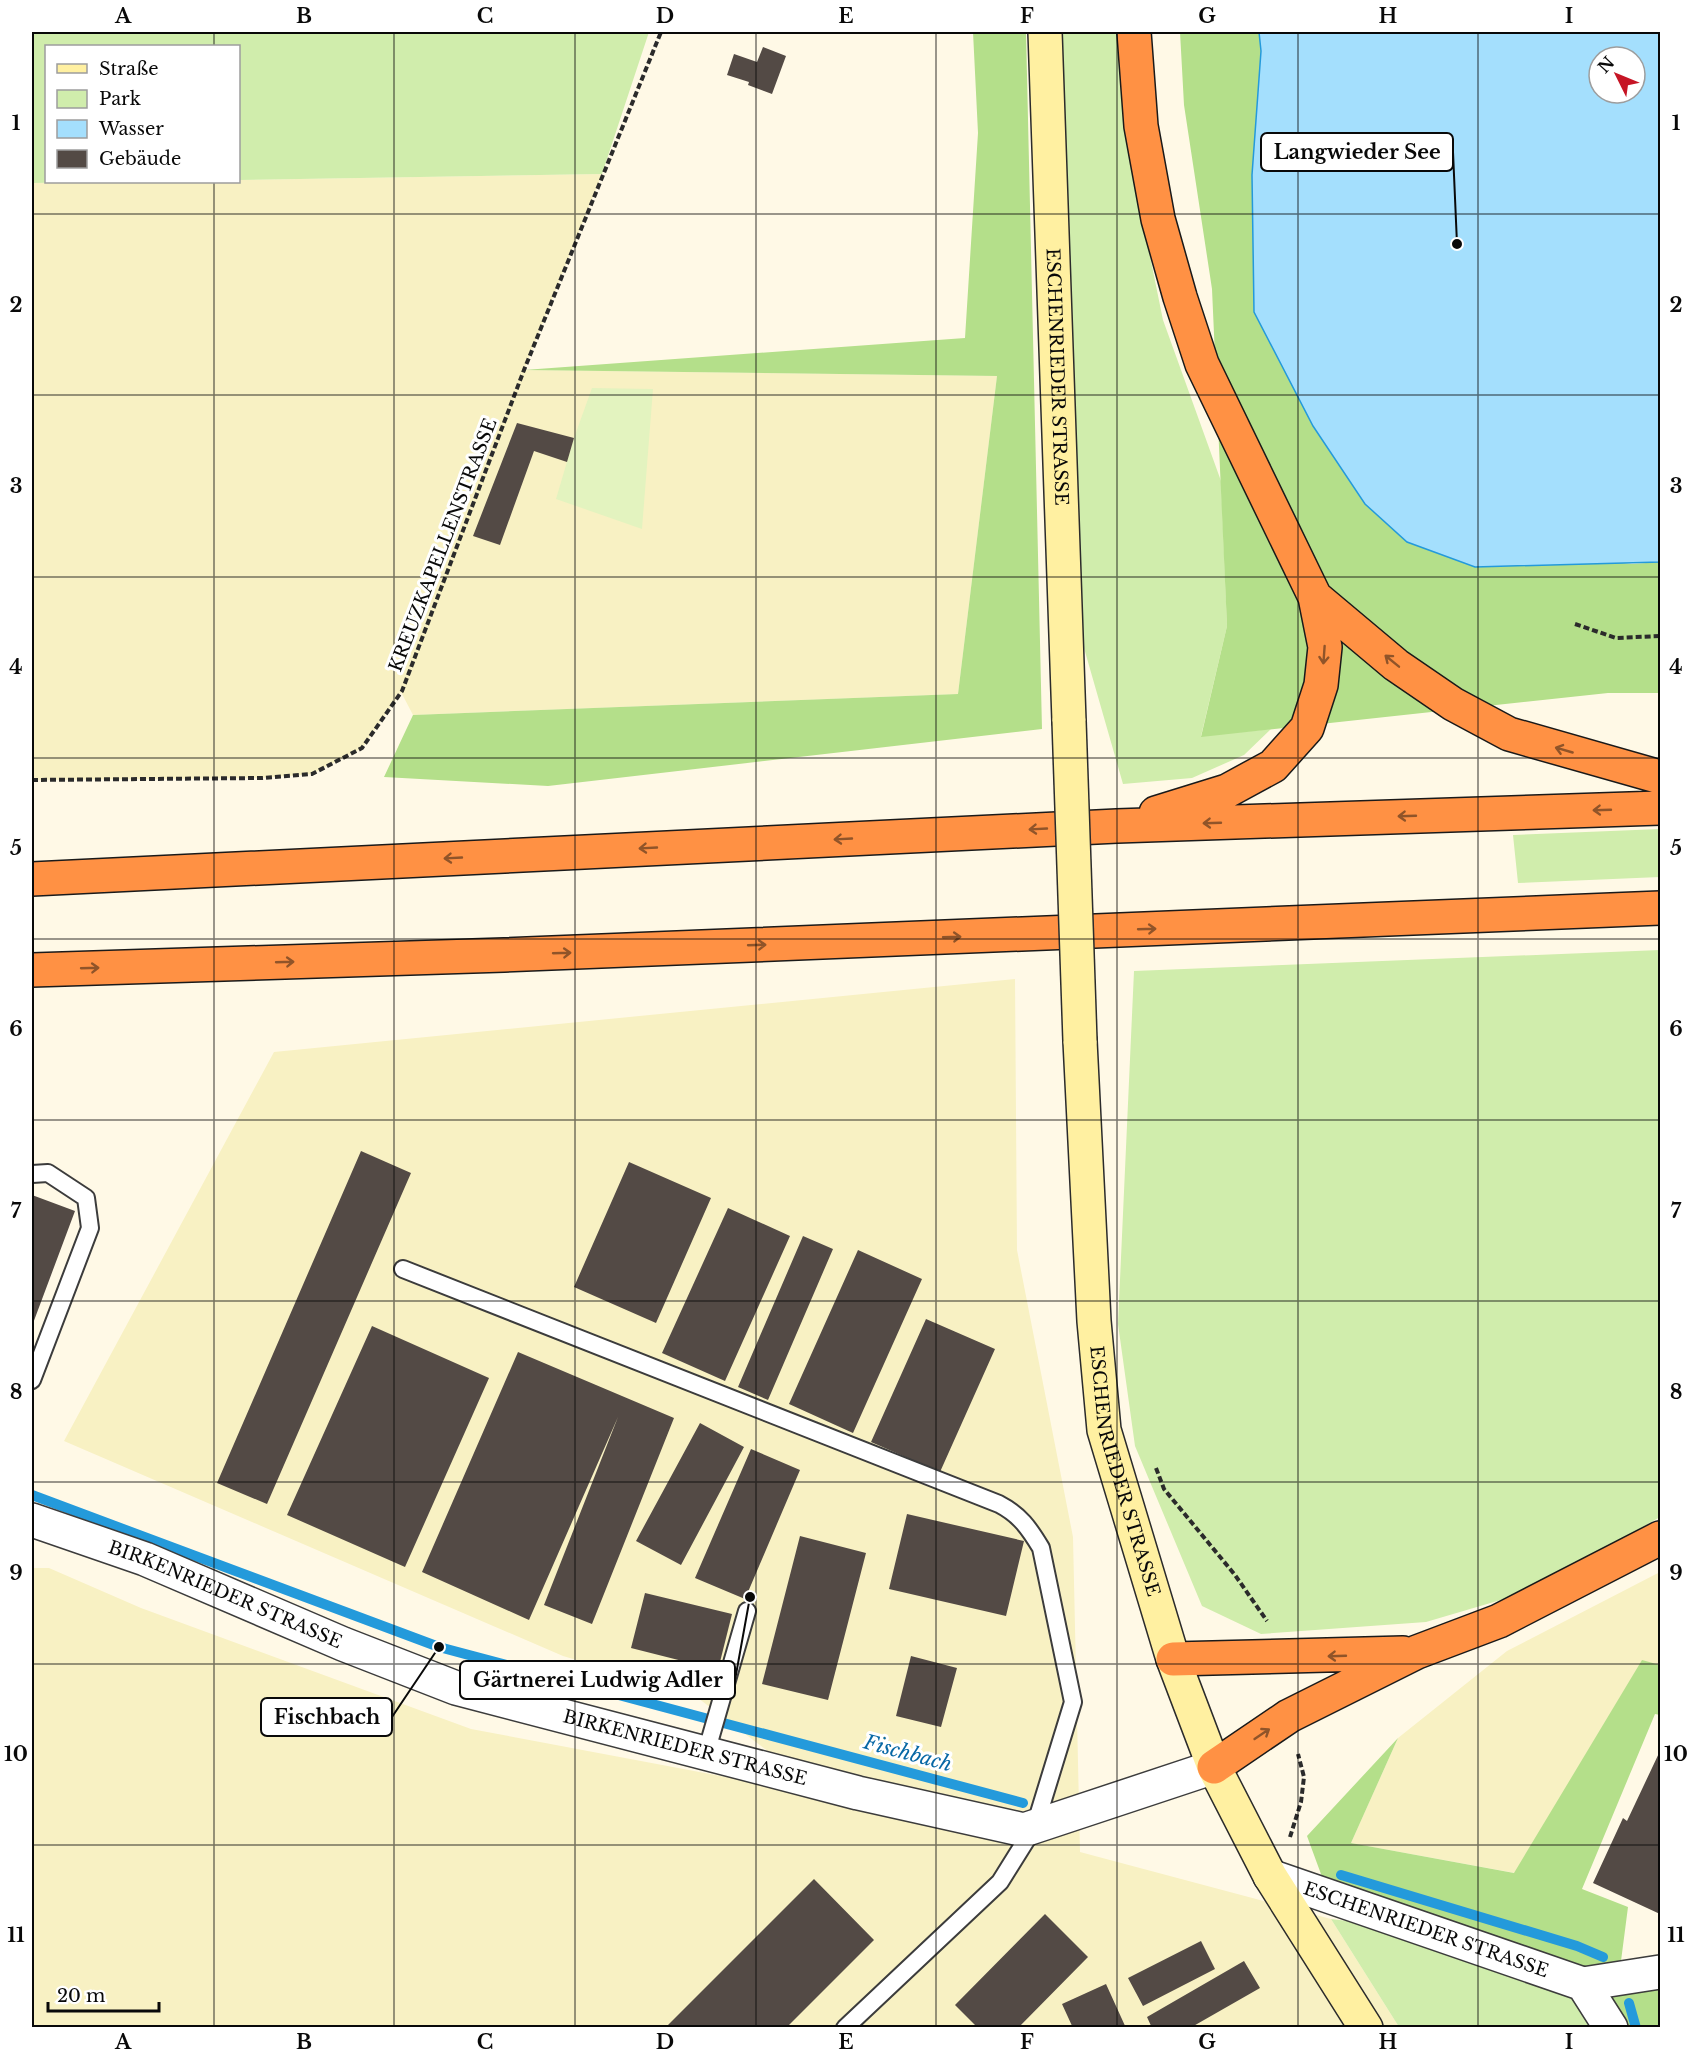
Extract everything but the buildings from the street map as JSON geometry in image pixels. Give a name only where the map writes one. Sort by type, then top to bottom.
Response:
[{"type":"highway","points":[[1117,826],[1227,791],[1273,766],[1306,728],[1321,685],[1325,647],[1315,597],[1202,364],[1180,297],[1158,219],[1141,126],[1134,32]]},
{"type":"highway","points":[[1315,597],[1396,665],[1454,704],[1509,734],[1660,777]]},
{"type":"highway","points":[[32,879],[1117,826],[1660,808]]},
{"type":"highway","points":[[32,970],[516,955],[1653,911]]},
{"type":"highway","points":[[1214,1767],[1289,1716],[1417,1652],[1500,1621],[1660,1538]]},
{"type":"highway","points":[[1173,1659],[1417,1652]]},
{"type":"street","name":"ESCHENRIEDER STRASSE","points":[[1045,32],[1080,1041],[1094,1320],[1104,1430],[1173,1659],[1214,1767],[1270,1876],[1366,2028]]},
{"type":"street","name":"BIRKENRIEDER STRASSE","points":[[32,1520],[145,1559],[343,1644],[456,1688],[707,1749],[869,1796],[1024,1830],[1214,1767]]},
{"type":"street","name":"ESCHENRIEDER STRASSE","points":[[1270,1876],[1583,1984],[1660,1972]]},
{"type":"street","points":[[1583,1984],[1611,2028]]},
{"type":"lane","points":[[32,1174],[48,1173],[86,1198],[90,1228],[32,1380]]},
{"type":"lane","points":[[403,1269],[1013,1511],[1028,1526],[1041,1548],[1073,1702],[1035,1826],[1000,1882],[845,2028]]},
{"type":"lane","points":[[707,1749],[747,1611]]},
{"type":"path","name":"KREUZKAPELLENSTRASSE","points":[[32,780],[262,778],[312,774],[362,748],[402,691],[524,370],[661,32]]},
{"type":"path","points":[[1575,624],[1616,638],[1660,636]]},
{"type":"path","points":[[1152,1459],[1164,1489],[1235,1575],[1270,1626],[1273,1657]]},
{"type":"path","points":[[1289,1716],[1304,1777],[1301,1802],[1289,1844]]},
{"type":"shaded area","points":[[602,174],[524,370],[997,376],[958,694],[413,715],[401,692],[362,748],[312,774],[262,778],[32,780],[32,183],[240,183],[240,180]]},
{"type":"shaded area","points":[[1015,979],[1017,1250],[1073,1537],[1080,1852],[1331,1919],[1399,2027],[32,2028],[32,1568],[49,1568],[141,1608],[471,1729],[827,1796],[694,1695],[563,1656],[64,1441],[274,1052]]},
{"type":"shaded area","points":[[1660,1572],[1660,1665],[1642,1661],[1515,1873],[1351,1843],[1398,1738],[1507,1651]]},
{"type":"green space","points":[[32,32],[649,32],[602,174],[240,180],[240,45],[45,45],[45,183],[32,183]]},
{"type":"green space","points":[[973,32],[1026,32],[1042,729],[548,786],[384,777],[413,715],[958,694],[997,376],[524,370],[965,338],[978,133]]},
{"type":"green space","points":[[1060,32],[1119,32],[1132,168],[1163,320],[1221,481],[1227,626],[1201,736],[1271,729],[1244,755],[1192,778],[1123,784],[1082,641]]},
{"type":"green space","points":[[1180,32],[1259,32],[1313,426],[1365,504],[1407,542],[1632,564],[1660,562],[1660,693],[1608,693],[1201,737],[1227,626],[1212,289],[1184,105]]},
{"type":"green space","points":[[592,388],[653,389],[642,529],[556,499]]},
{"type":"green space","points":[[1660,829],[1660,877],[1518,883],[1513,835]]},
{"type":"green space","points":[[1660,950],[1660,1517],[1531,1591],[1426,1622],[1261,1634],[1202,1606],[1135,1446],[1118,1324],[1134,971]]},
{"type":"green space","points":[[1642,1660],[1660,1665],[1660,1715],[1655,1714],[1582,1889],[1628,1907],[1621,1961],[1660,1962],[1660,2027],[1617,2027],[1583,1970],[1325,1885],[1307,1836],[1398,1738],[1351,1843],[1514,1873]]},
{"type":"green space","points":[[1331,1919],[1356,1922],[1577,1996],[1589,2027],[1399,2027]]},
{"type":"water","points":[[1259,32],[1660,32],[1660,562],[1475,567],[1407,542],[1365,504],[1313,426],[1254,312],[1252,175],[1261,51]]},
{"type":"waterway","name":"Fischbach","points":[[32,1495],[439,1647],[1023,1803]]},
{"type":"waterway","points":[[1341,1875],[1577,1946],[1603,1957]]},
{"type":"waterway","points":[[1629,2003],[1636,2028]]},
{"type":"place","name":"Langwieder See","points":[[1457,244]]},
{"type":"place","name":"Gärtnerei Ludwig Adler","points":[[750,1597]]},
{"type":"place","name":"Fischbach","points":[[439,1647]]}]
